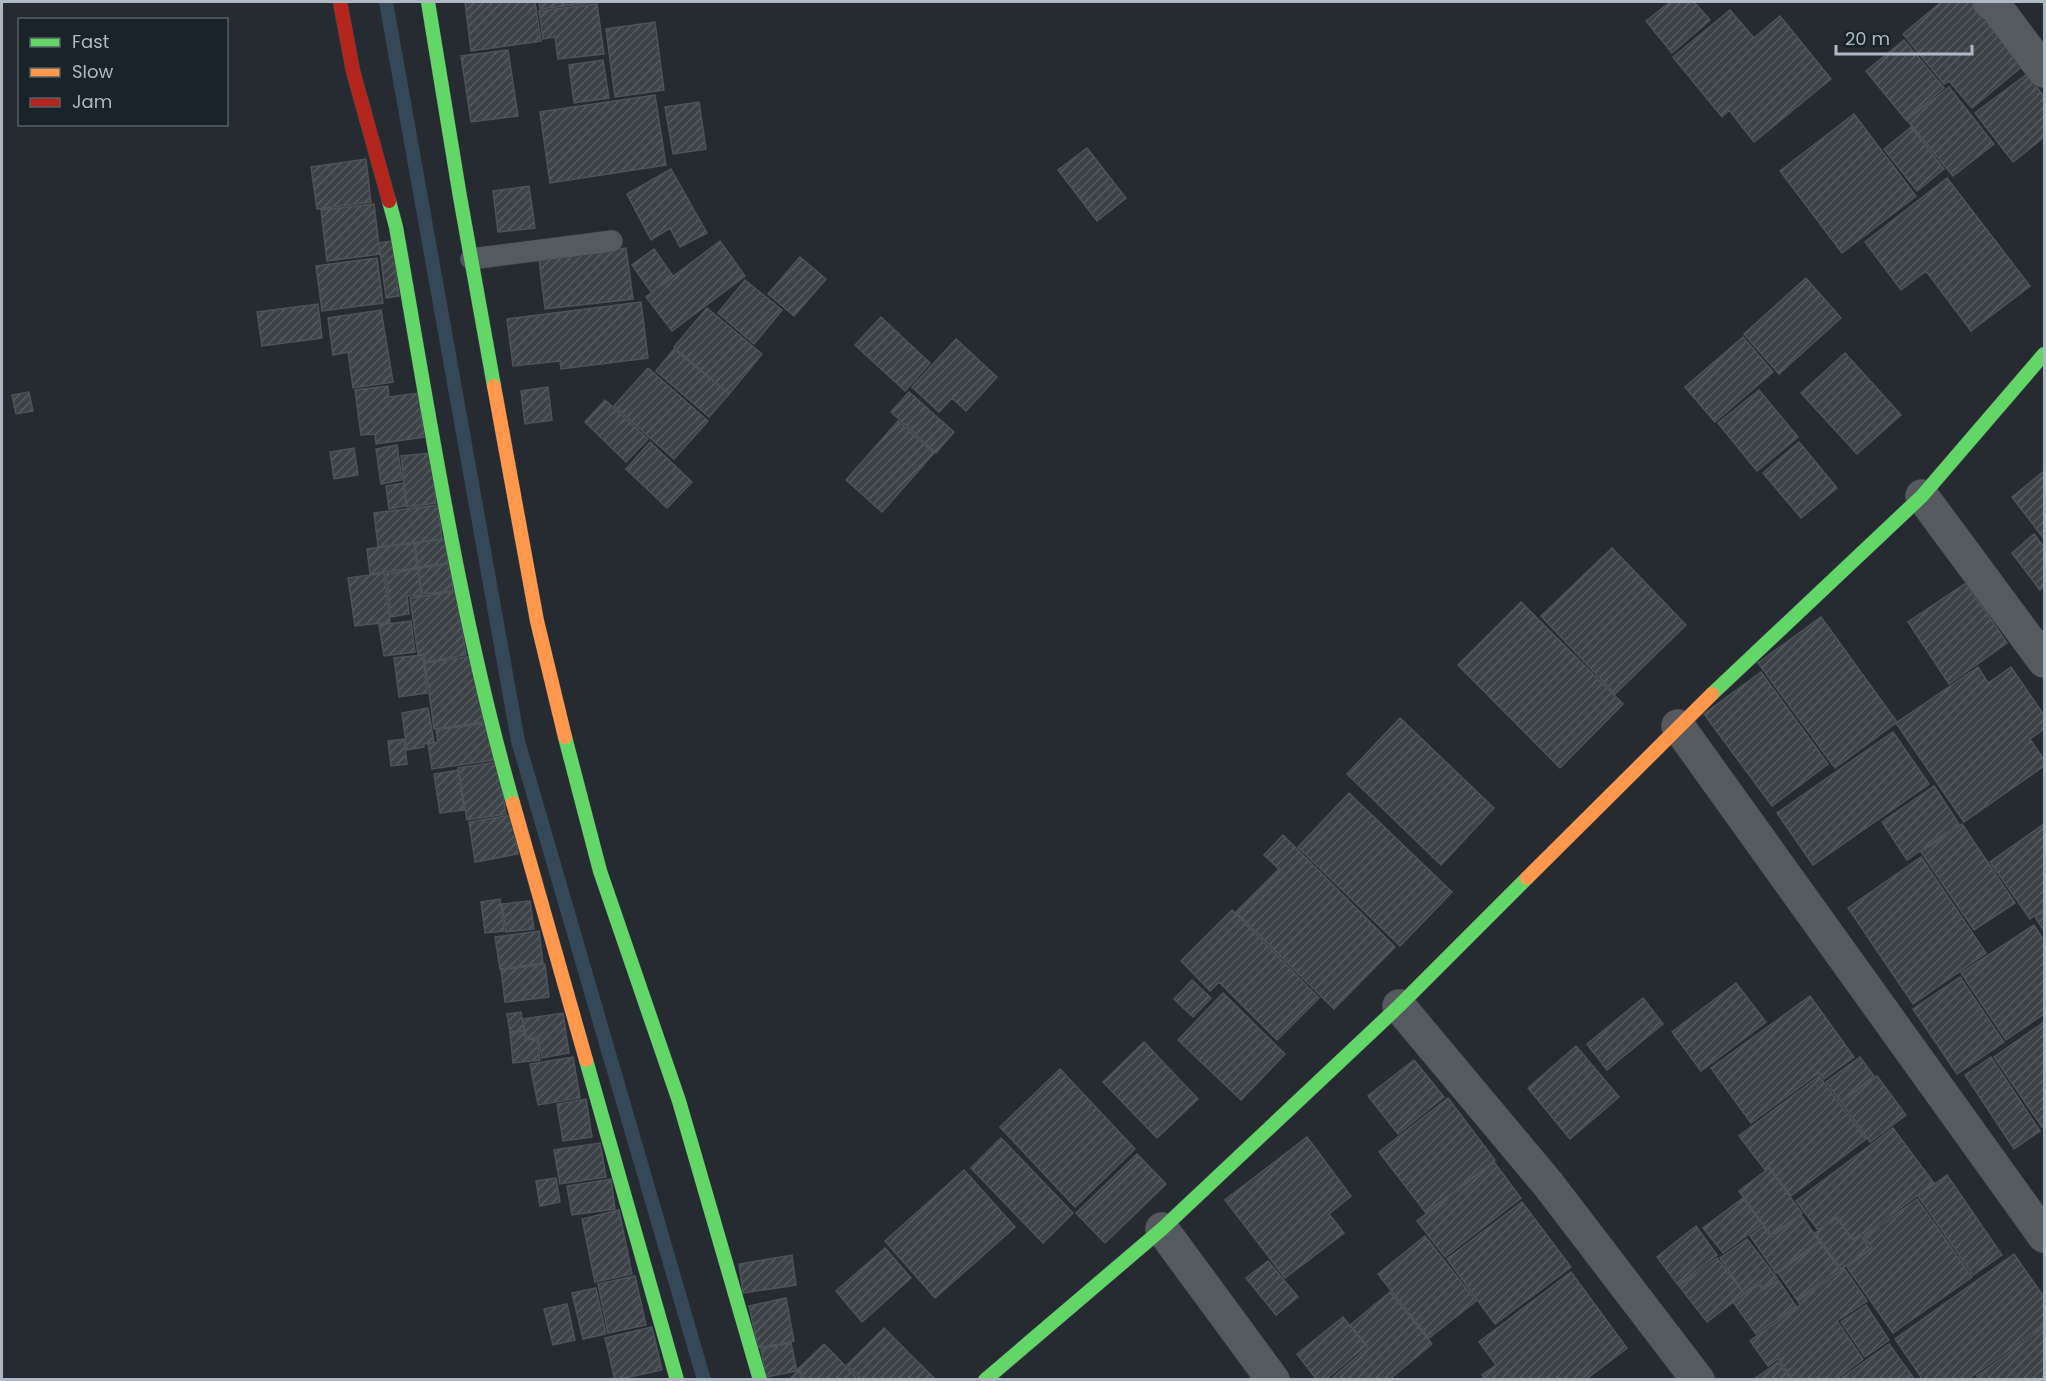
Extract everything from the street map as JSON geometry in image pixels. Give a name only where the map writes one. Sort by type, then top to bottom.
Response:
[{"type":"street","points":[[340,2],[353,71],[396,226],[448,522],[494,738],[676,1380]]},
{"type":"street","points":[[428,2],[471,259],[537,621],[568,750],[600,871],[679,1101],[760,1380]]},
{"type":"street","points":[[1989,2],[1996,7],[2044,71]]},
{"type":"street","points":[[985,1380],[1162,1229],[1399,1006],[1678,726],[1922,496],[2044,354]]},
{"type":"street","points":[[1922,496],[2044,660]]},
{"type":"street","points":[[1678,726],[2044,1236]]},
{"type":"street","points":[[1399,1006],[1548,1184],[1698,1380]]},
{"type":"street","points":[[1162,1229],[1273,1380]]},
{"type":"lane","points":[[471,259],[612,241]]},
{"type":"building","points":[[465,2],[535,2],[541,41],[471,51]]},
{"type":"building","points":[[539,2],[596,2],[540,9]]},
{"type":"building","points":[[1670,2],[1694,2],[1710,20],[1672,53],[1646,21]]},
{"type":"building","points":[[1941,2],[1972,2],[2025,64],[1972,108],[1949,81],[1944,84],[1903,34]]},
{"type":"building","points":[[597,4],[604,54],[558,59],[555,37],[543,39],[539,11]]},
{"type":"building","points":[[1730,10],[1754,38],[1780,16],[1831,79],[1754,142],[1729,110],[1722,117],[1673,57]]},
{"type":"building","points":[[655,22],[664,90],[615,97],[606,29]]},
{"type":"building","points":[[1904,40],[1944,88],[1906,120],[1866,71]]},
{"type":"building","points":[[508,50],[518,116],[471,122],[461,56]]},
{"type":"building","points":[[603,60],[609,98],[574,103],[569,65]]},
{"type":"building","points":[[2027,74],[2044,97],[2044,137],[2013,162],[1975,113]]},
{"type":"building","points":[[1949,87],[1994,144],[1953,176],[1907,120]]},
{"type":"building","points":[[655,95],[666,165],[550,183],[540,112]]},
{"type":"building","points":[[699,102],[706,149],[673,154],[665,107]]},
{"type":"building","points":[[1854,114],[1916,196],[1842,253],[1780,171]]},
{"type":"building","points":[[1911,127],[1944,169],[1917,191],[1884,149]]},
{"type":"building","points":[[1087,148],[1126,198],[1097,221],[1058,170]]},
{"type":"building","points":[[366,159],[371,202],[317,209],[311,167]]},
{"type":"building","points":[[671,169],[707,233],[680,247],[670,228],[651,240],[627,194]]},
{"type":"building","points":[[1947,178],[2030,286],[1971,331],[1926,271],[1901,290],[1865,242]]},
{"type":"building","points":[[529,186],[535,228],[498,232],[493,191]]},
{"type":"building","points":[[374,204],[380,254],[327,261],[321,210]]},
{"type":"building","points":[[392,241],[399,296],[386,298],[379,243]]},
{"type":"building","points":[[720,241],[745,276],[672,331],[646,297]]},
{"type":"building","points":[[626,248],[633,299],[545,309],[539,259]]},
{"type":"building","points":[[654,249],[673,276],[651,292],[632,265]]},
{"type":"building","points":[[800,257],[826,279],[794,316],[768,294]]},
{"type":"building","points":[[377,258],[383,303],[322,311],[316,266]]},
{"type":"building","points":[[1806,278],[1841,318],[1779,374],[1744,334]]},
{"type":"building","points":[[745,280],[782,310],[754,344],[718,313]]},
{"type":"building","points":[[641,302],[648,358],[561,369],[560,361],[513,366],[507,319]]},
{"type":"building","points":[[318,304],[322,338],[262,346],[257,312]]},
{"type":"building","points":[[707,308],[762,354],[729,394],[674,347]]},
{"type":"building","points":[[381,310],[393,382],[353,388],[348,352],[333,355],[328,318]]},
{"type":"building","points":[[881,317],[930,363],[905,391],[855,345]]},
{"type":"building","points":[[1743,337],[1773,372],[1715,422],[1685,387]]},
{"type":"building","points":[[956,339],[997,377],[966,411],[952,398],[939,412],[912,387]]},
{"type":"building","points":[[674,349],[729,394],[709,417],[656,371]]},
{"type":"building","points":[[1845,353],[1901,415],[1857,454],[1801,393]]},
{"type":"building","points":[[648,368],[708,421],[674,459],[614,406]]},
{"type":"building","points":[[388,386],[389,397],[418,393],[424,437],[376,444],[375,434],[361,435],[355,390]]},
{"type":"building","points":[[548,387],[552,420],[525,424],[521,391]]},
{"type":"building","points":[[1759,390],[1798,437],[1757,471],[1718,423]]},
{"type":"building","points":[[29,392],[33,411],[16,414],[12,395]]},
{"type":"building","points":[[909,392],[954,432],[936,453],[891,412]]},
{"type":"building","points":[[605,400],[648,439],[626,462],[585,422]]},
{"type":"building","points":[[898,421],[934,453],[882,512],[846,480]]},
{"type":"building","points":[[650,442],[692,482],[667,508],[626,469]]},
{"type":"building","points":[[1799,442],[1837,488],[1801,518],[1763,473]]},
{"type":"building","points":[[397,445],[402,480],[381,484],[376,449]]},
{"type":"building","points":[[354,448],[358,475],[334,479],[330,452]]},
{"type":"building","points":[[431,453],[436,503],[407,507],[401,456]]},
{"type":"building","points":[[2044,471],[2044,539],[2012,497]]},
{"type":"building","points":[[403,483],[406,506],[389,509],[386,486]]},
{"type":"building","points":[[438,505],[442,539],[378,547],[374,513]]},
{"type":"building","points":[[2034,534],[2044,547],[2044,586],[2040,590],[2012,553]]},
{"type":"building","points":[[445,539],[448,563],[418,567],[415,543]]},
{"type":"building","points":[[414,543],[417,568],[370,574],[367,549]]},
{"type":"building","points":[[1612,548],[1686,625],[1615,694],[1541,616]]},
{"type":"building","points":[[450,564],[453,591],[422,594],[418,568]]},
{"type":"building","points":[[418,569],[421,595],[407,596],[409,614],[391,617],[386,574]]},
{"type":"building","points":[[384,573],[390,622],[355,626],[348,578]]},
{"type":"building","points":[[1966,583],[2007,643],[1949,684],[1908,622]]},
{"type":"building","points":[[456,591],[466,655],[425,662],[424,654],[418,655],[410,598]]},
{"type":"building","points":[[1521,602],[1623,704],[1560,768],[1458,665]]},
{"type":"building","points":[[1821,617],[1897,722],[1835,768],[1758,663]]},
{"type":"building","points":[[411,621],[415,652],[384,656],[379,625]]},
{"type":"building","points":[[423,655],[427,693],[399,697],[394,658]]},
{"type":"building","points":[[473,656],[483,722],[434,729],[425,663]]},
{"type":"building","points":[[1978,667],[1988,683],[2011,667],[2044,715],[2044,729],[2030,739],[2044,760],[2044,766],[1964,822],[1896,723]]},
{"type":"building","points":[[1761,672],[1828,764],[1772,806],[1704,714]]},
{"type":"building","points":[[428,708],[434,742],[424,744],[424,747],[407,750],[402,713]]},
{"type":"building","points":[[1400,718],[1494,808],[1441,865],[1347,774]]},
{"type":"building","points":[[488,723],[494,760],[432,769],[428,744],[438,742],[436,730]]},
{"type":"building","points":[[1893,732],[1929,784],[1813,865],[1777,813]]},
{"type":"building","points":[[404,739],[407,764],[391,766],[388,741]]},
{"type":"building","points":[[497,762],[506,814],[467,820],[458,768]]},
{"type":"building","points":[[458,770],[464,810],[440,813],[434,774]]},
{"type":"building","points":[[1934,786],[1959,824],[1907,860],[1882,822]]},
{"type":"building","points":[[1349,793],[1452,892],[1400,946],[1298,847]]},
{"type":"building","points":[[512,815],[518,854],[475,862],[469,822]]},
{"type":"building","points":[[1962,824],[2015,903],[1974,930],[1921,852]]},
{"type":"building","points":[[2044,824],[2044,909],[2030,919],[1990,862]]},
{"type":"building","points":[[1283,835],[1395,947],[1334,1009],[1236,912],[1279,869],[1264,855]]},
{"type":"building","points":[[1921,857],[1986,953],[1913,1004],[1848,908]]},
{"type":"building","points":[[500,899],[504,931],[485,933],[481,902]]},
{"type":"building","points":[[530,901],[534,929],[506,932],[502,904]]},
{"type":"building","points":[[1232,910],[1319,998],[1277,1040],[1219,982],[1210,991],[1181,961]]},
{"type":"building","points":[[2044,911],[2044,931],[2035,917]]},
{"type":"building","points":[[2034,925],[2044,941],[2044,1014],[2006,1040],[1961,973]]},
{"type":"building","points":[[539,931],[543,963],[500,969],[495,937]]},
{"type":"building","points":[[545,964],[549,997],[505,1002],[501,970]]},
{"type":"building","points":[[1960,977],[2004,1042],[1957,1074],[1913,1009]]},
{"type":"building","points":[[1192,980],[1211,998],[1193,1017],[1174,999]]},
{"type":"building","points":[[1736,983],[1766,1022],[1701,1071],[1672,1032]]},
{"type":"building","points":[[1223,993],[1285,1054],[1241,1100],[1178,1040]]},
{"type":"building","points":[[1810,996],[1854,1057],[1824,1079],[1819,1073],[1751,1123],[1711,1068]]},
{"type":"building","points":[[1643,998],[1663,1024],[1607,1070],[1587,1044]]},
{"type":"building","points":[[521,1012],[524,1030],[510,1032],[507,1014]]},
{"type":"building","points":[[563,1013],[569,1053],[542,1058],[538,1037],[526,1039],[523,1019]]},
{"type":"building","points":[[2044,1022],[2044,1125],[2042,1127],[1994,1057]]},
{"type":"building","points":[[524,1031],[526,1040],[537,1039],[540,1060],[513,1063],[510,1033]]},
{"type":"building","points":[[1144,1042],[1198,1099],[1157,1138],[1103,1082]]},
{"type":"building","points":[[1576,1046],[1619,1097],[1570,1139],[1528,1088]]},
{"type":"building","points":[[573,1057],[580,1098],[538,1105],[530,1064]]},
{"type":"building","points":[[1860,1057],[1874,1076],[1841,1102],[1826,1082]]},
{"type":"building","points":[[1991,1057],[2040,1131],[2014,1149],[1965,1075]]},
{"type":"building","points":[[1414,1060],[1444,1097],[1398,1134],[1368,1096]]},
{"type":"building","points":[[1060,1069],[1135,1149],[1075,1207],[1000,1127]]},
{"type":"building","points":[[1819,1076],[1866,1139],[1791,1196],[1769,1167],[1765,1170],[1739,1136]]},
{"type":"building","points":[[1877,1076],[1906,1115],[1870,1142],[1841,1102]]},
{"type":"building","points":[[1448,1098],[1495,1160],[1426,1213],[1379,1152]]},
{"type":"building","points":[[586,1099],[592,1137],[563,1141],[557,1104]]},
{"type":"building","points":[[1893,1128],[1934,1183],[1864,1235],[1862,1233],[1853,1240],[1837,1217],[1818,1230],[1796,1201]]},
{"type":"building","points":[[1307,1137],[1351,1196],[1329,1214],[1344,1233],[1285,1278],[1225,1200]]},
{"type":"building","points":[[1001,1138],[1073,1213],[1043,1243],[971,1168]]},
{"type":"building","points":[[600,1143],[606,1177],[560,1184],[554,1150]]},
{"type":"building","points":[[1137,1154],[1166,1184],[1105,1243],[1076,1213]]},
{"type":"building","points":[[1494,1162],[1521,1198],[1445,1257],[1417,1221]]},
{"type":"building","points":[[1769,1168],[1802,1213],[1771,1235],[1739,1191]]},
{"type":"building","points":[[964,1170],[1015,1227],[935,1298],[885,1241]]},
{"type":"building","points":[[1947,1175],[2002,1255],[1973,1275],[1918,1196]]},
{"type":"building","points":[[556,1178],[560,1202],[540,1206],[536,1181]]},
{"type":"building","points":[[611,1179],[615,1209],[572,1215],[567,1186]]},
{"type":"building","points":[[1743,1198],[1762,1224],[1723,1253],[1703,1228]]},
{"type":"building","points":[[1917,1199],[1972,1277],[1893,1333],[1847,1267],[1872,1248],[1864,1237]]},
{"type":"building","points":[[1522,1202],[1571,1267],[1495,1324],[1447,1259]]},
{"type":"building","points":[[619,1210],[632,1274],[595,1282],[582,1219]]},
{"type":"building","points":[[1801,1215],[1819,1241],[1776,1273],[1750,1236],[1763,1226],[1771,1237]]},
{"type":"building","points":[[1837,1218],[1853,1240],[1861,1235],[1870,1249],[1841,1269],[1815,1233]]},
{"type":"building","points":[[1696,1226],[1717,1255],[1678,1285],[1657,1257]]},
{"type":"building","points":[[1425,1236],[1476,1301],[1429,1338],[1378,1274]]},
{"type":"building","points":[[1747,1239],[1777,1278],[1763,1289],[1759,1282],[1744,1293],[1720,1258]]},
{"type":"building","points":[[1820,1242],[1839,1269],[1797,1300],[1778,1273]]},
{"type":"building","points":[[885,1248],[911,1278],[862,1322],[836,1291]]},
{"type":"building","points":[[2014,1254],[2044,1297],[2044,1325],[1967,1380],[1923,1380],[1895,1339]]},
{"type":"building","points":[[792,1255],[796,1285],[743,1293],[739,1264]]},
{"type":"building","points":[[1717,1258],[1744,1294],[1707,1322],[1679,1286]]},
{"type":"building","points":[[1268,1261],[1298,1297],[1276,1315],[1246,1278]]},
{"type":"building","points":[[1844,1268],[1867,1301],[1837,1321],[1863,1359],[1835,1380],[1793,1380],[1778,1359],[1768,1366],[1750,1341],[1800,1305],[1798,1301]]},
{"type":"building","points":[[1571,1272],[1627,1348],[1585,1380],[1485,1380],[1482,1375],[1496,1365],[1479,1342]]},
{"type":"building","points":[[635,1276],[646,1325],[608,1333],[598,1284]]},
{"type":"building","points":[[1778,1280],[1796,1306],[1756,1334],[1733,1302],[1758,1284],[1763,1290]]},
{"type":"building","points":[[596,1288],[606,1334],[583,1339],[572,1293]]},
{"type":"building","points":[[1390,1292],[1432,1344],[1389,1380],[1330,1380],[1368,1347],[1350,1325]]},
{"type":"building","points":[[786,1298],[794,1341],[758,1348],[749,1306]]},
{"type":"building","points":[[567,1304],[575,1340],[553,1345],[544,1309]]},
{"type":"building","points":[[1866,1305],[1889,1340],[1865,1357],[1841,1322]]},
{"type":"building","points":[[1343,1317],[1366,1346],[1325,1380],[1317,1380],[1297,1354]]},
{"type":"building","points":[[652,1327],[662,1370],[615,1380],[605,1338]]},
{"type":"building","points":[[2044,1327],[2044,1380],[1979,1380],[1977,1376]]},
{"type":"building","points":[[884,1328],[936,1380],[862,1380],[847,1365]]},
{"type":"building","points":[[791,1343],[797,1371],[766,1377],[761,1349]]},
{"type":"building","points":[[824,1344],[858,1380],[808,1380],[798,1369]]},
{"type":"building","points":[[1889,1344],[1915,1380],[1839,1380]]},
{"type":"building","points":[[1778,1362],[1791,1380],[1753,1380]]},
{"type":"building","points":[[798,1371],[805,1380],[789,1380]]},
{"type":"waterway","points":[[386,2],[518,741],[704,1380]]},
{"type":"traffic: fast","points":[[428,2],[494,386]]},
{"type":"traffic: fast","points":[[389,201],[396,227],[461,588],[513,803]]},
{"type":"traffic: fast","points":[[1712,694],[1922,496],[2044,354]]},
{"type":"traffic: fast","points":[[565,737],[600,871],[679,1101],[760,1380]]},
{"type":"traffic: fast","points":[[985,1380],[1162,1229],[1399,1006],[1527,878]]},
{"type":"traffic: fast","points":[[586,1060],[677,1380]]},
{"type":"traffic: slow","points":[[494,386],[537,621],[565,737]]},
{"type":"traffic: slow","points":[[1527,878],[1712,694]]},
{"type":"traffic: slow","points":[[513,803],[586,1060]]},
{"type":"traffic: jam","points":[[340,2],[353,71],[389,201]]}]
